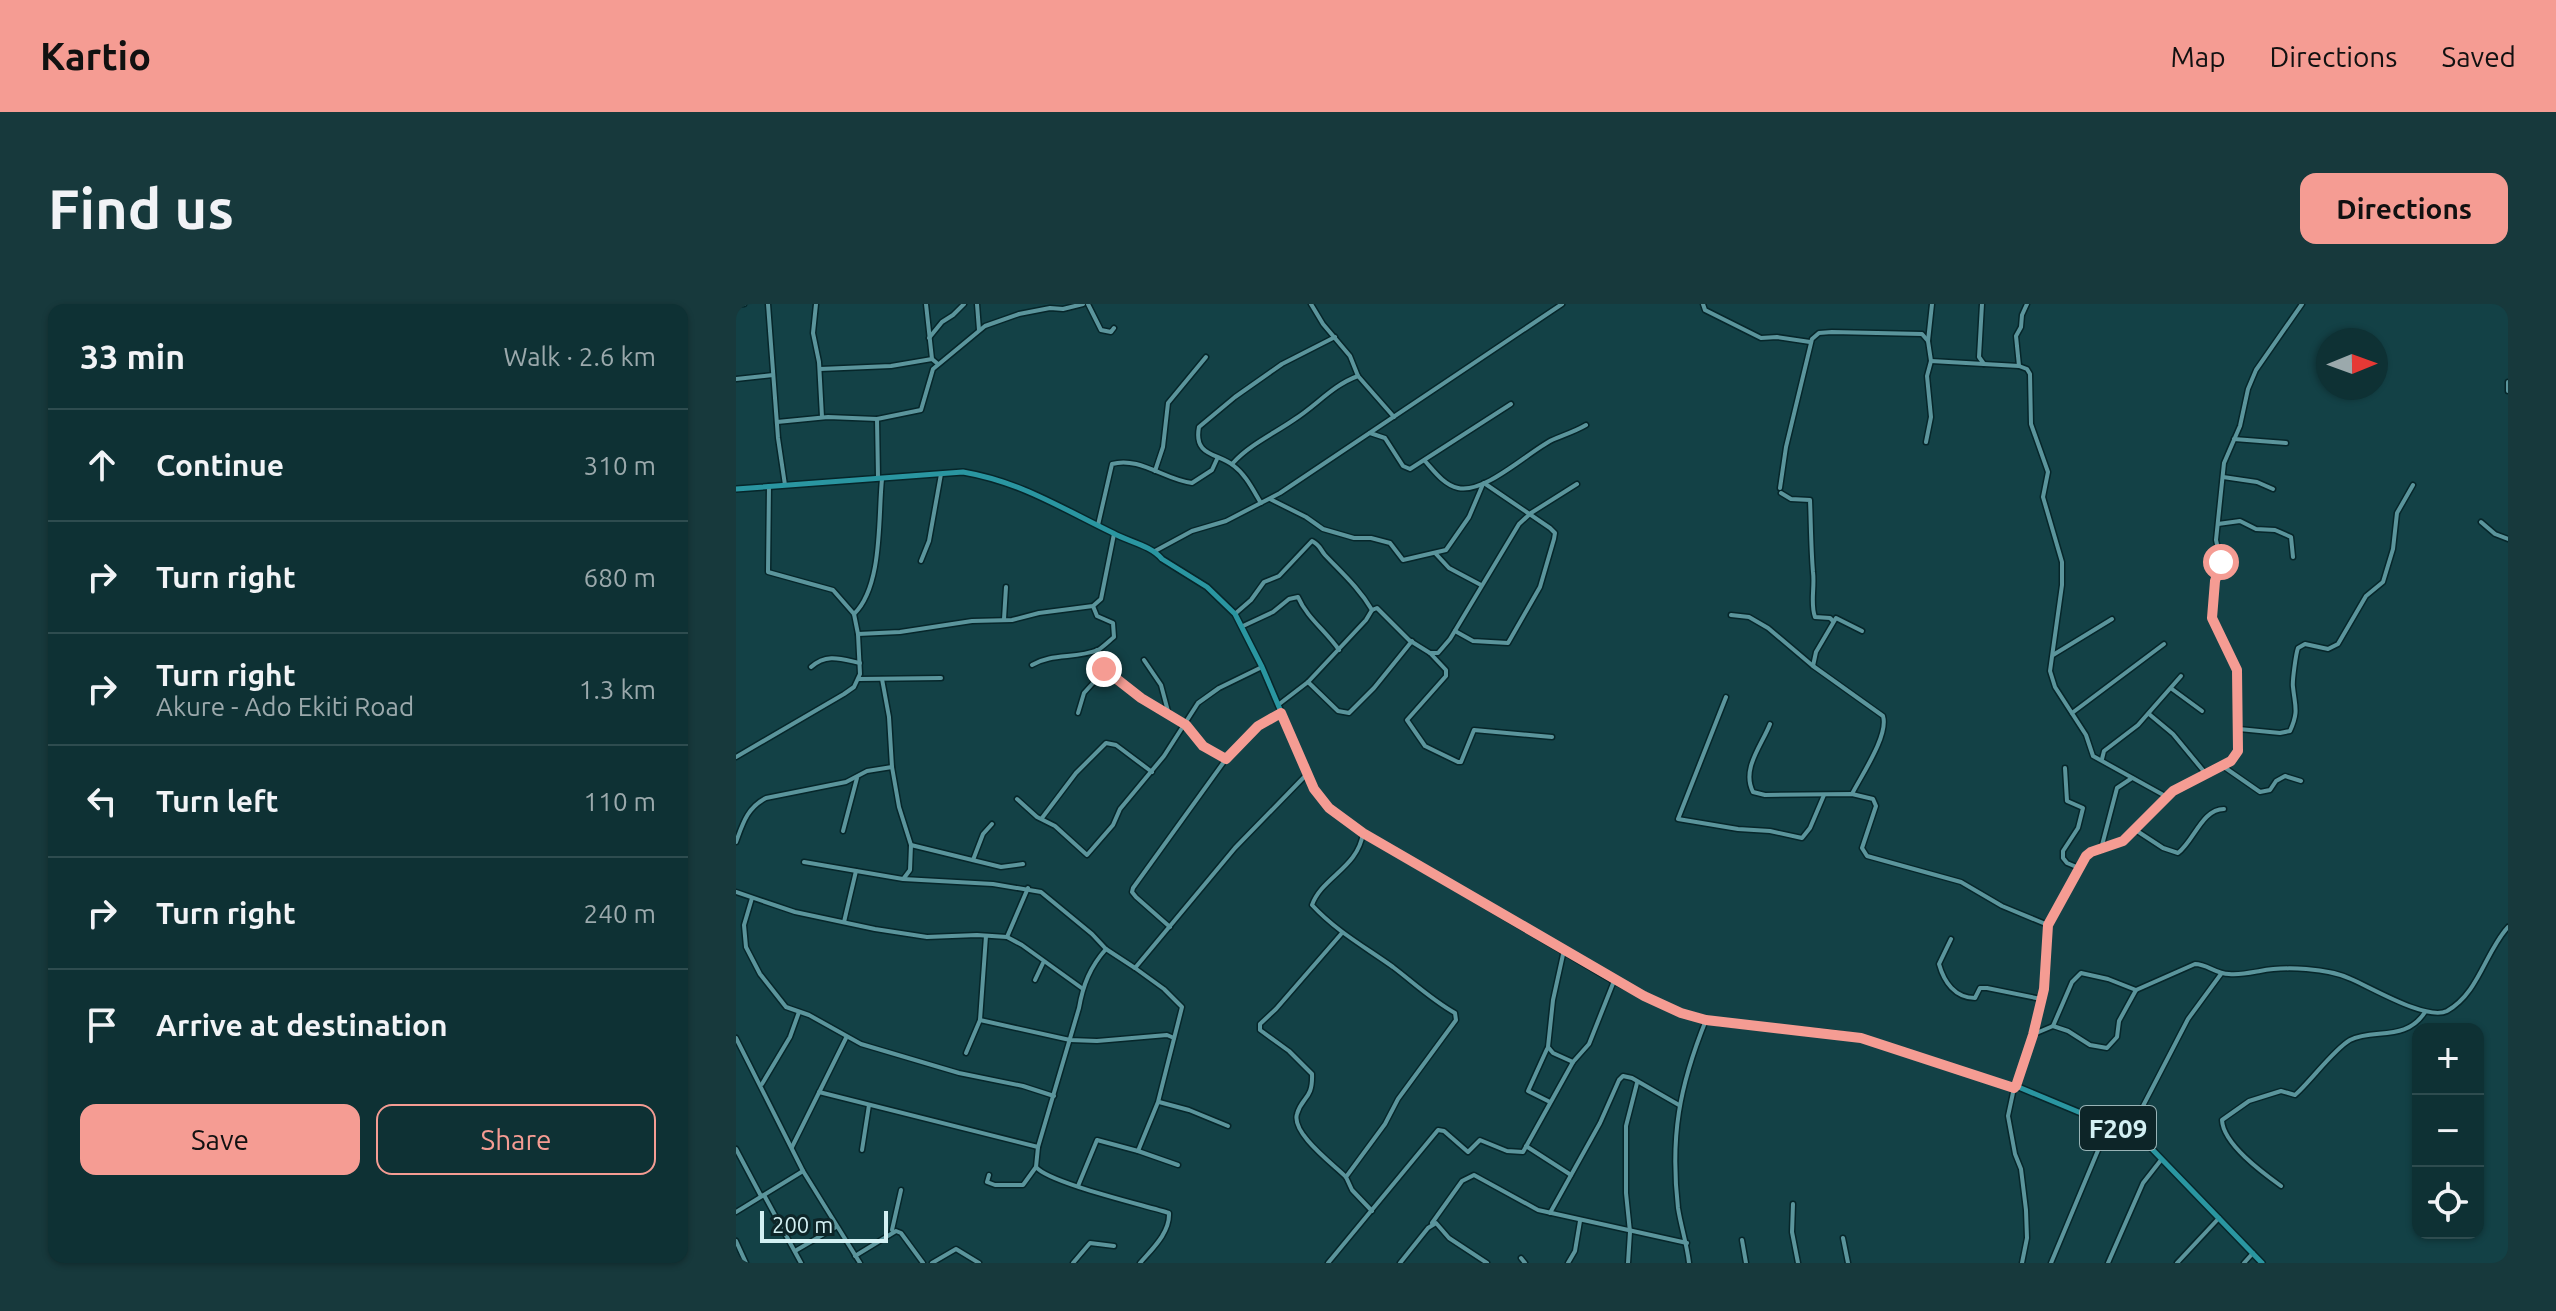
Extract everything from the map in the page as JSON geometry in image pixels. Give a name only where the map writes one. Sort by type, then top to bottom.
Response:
[{"type":"main road","name":"F209","points":[[736,489],[963,472],[1027,489],[1114,534],[1155,551],[1162,559],[1216,594],[1235,614],[1262,667],[1307,774],[1329,808],[1363,833],[1614,981],[1681,1013],[1706,1020],[1845,1035],[2015,1087],[2129,1133],[2163,1158],[2262,1263]]},
{"type":"street","points":[[736,305],[744,304]]},
{"type":"street","points":[[768,304],[785,485]]},
{"type":"street","points":[[816,304],[813,333],[822,417]]},
{"type":"street","points":[[926,304],[932,359],[938,364]]},
{"type":"street","points":[[929,338],[942,322],[964,304]]},
{"type":"street","points":[[977,304],[979,330]]},
{"type":"street","points":[[777,422],[822,417],[877,419],[921,410],[932,371],[938,364],[979,330],[1019,314],[1085,304],[1101,330],[1111,332],[1114,328]]},
{"type":"street","points":[[1311,304],[1323,324],[1350,356],[1358,376],[1394,417]]},
{"type":"street","points":[[1155,551],[1192,531],[1226,521],[1270,499],[1562,304]]},
{"type":"street","points":[[1703,304],[1705,310],[1757,337],[1783,337],[1810,342]]},
{"type":"street","points":[[1926,442],[1931,417],[1927,376],[1931,361],[1928,341],[1932,304]]},
{"type":"street","points":[[1982,304],[1979,357],[1984,364]]},
{"type":"street","points":[[2019,366],[2016,336],[2027,304]]},
{"type":"street","points":[[2022,1263],[2027,1238],[2026,1210],[2021,1169],[2008,1116],[2041,999],[2048,925],[2091,852],[2123,841],[2167,797],[2190,780],[2223,766],[2236,756],[2239,729],[2237,670],[2212,618],[2215,581],[2221,562],[2216,540],[2224,463],[2240,426],[2248,389],[2256,370],[2302,304]]},
{"type":"street","points":[[1833,621],[1815,617],[1813,611],[1810,500],[1791,499],[1780,490],[1786,447],[1810,342],[1819,333],[1832,332],[1922,334],[1928,341]]},
{"type":"street","points":[[1261,503],[1233,464],[1217,459],[1201,445],[1198,431],[1203,421],[1282,364],[1335,337]]},
{"type":"street","points":[[1155,471],[1163,447],[1168,403],[1206,357]]},
{"type":"street","points":[[819,369],[891,366],[932,359]]},
{"type":"street","points":[[1931,361],[2027,369],[2032,381],[2031,424],[2048,472],[2043,497],[2061,557],[2062,585],[2051,657],[2052,682],[2090,744],[2093,756],[2167,797]]},
{"type":"street","points":[[736,379],[773,375]]},
{"type":"street","points":[[1233,464],[1341,383],[1358,376]]},
{"type":"street","points":[[2508,382],[2508,391]]},
{"type":"street","points":[[1369,433],[1385,438],[1406,469],[1425,461],[1446,444],[1511,404]]},
{"type":"street","points":[[854,614],[865,602],[878,546],[880,476],[877,419]]},
{"type":"street","points":[[1425,461],[1442,480],[1456,488],[1467,488],[1483,484],[1554,439],[1568,436],[1586,425]]},
{"type":"street","points":[[2234,439],[2286,443]]},
{"type":"street","points":[[1098,525],[1112,464],[1127,461],[1168,478],[1192,483],[1212,470],[1217,459]]},
{"type":"street","points":[[921,561],[929,541],[942,472]]},
{"type":"street","points":[[2223,477],[2262,483],[2273,489]]},
{"type":"street","points":[[1455,631],[1473,641],[1504,644],[1513,637],[1546,573],[1554,539],[1555,533],[1531,513],[1483,484]]},
{"type":"street","points":[[1270,499],[1323,529],[1354,538],[1390,543],[1403,560],[1446,550],[1469,517],[1483,484]]},
{"type":"street","points":[[1430,653],[1442,650],[1519,524],[1577,484]]},
{"type":"street","points":[[736,757],[844,694],[859,679],[858,634],[854,614],[833,590],[768,572],[769,485]]},
{"type":"street","points":[[2239,729],[2290,731],[2297,716],[2296,694],[2292,686],[2298,648],[2305,644],[2330,648],[2338,644],[2366,596],[2383,582],[2393,549],[2397,513],[2413,485]]},
{"type":"street","points":[[2217,525],[2240,521],[2256,529],[2288,534],[2293,557]]},
{"type":"street","points":[[2481,522],[2495,534],[2508,539]]},
{"type":"street","points":[[858,634],[1012,620],[1093,606],[1101,599],[1114,534]]},
{"type":"street","points":[[1235,614],[1264,582],[1279,576],[1312,541],[1360,590],[1372,610]]},
{"type":"street","points":[[1436,554],[1449,568],[1481,585]]},
{"type":"street","points":[[1004,619],[1006,587]]},
{"type":"street","points":[[1243,626],[1273,612],[1289,599],[1298,597],[1304,612],[1325,630],[1339,650]]},
{"type":"street","points":[[1032,665],[1050,657],[1062,658],[1097,650],[1114,637],[1115,628],[1110,621],[1097,616],[1093,606]]},
{"type":"street","points":[[1278,705],[1308,682],[1377,608],[1446,670],[1446,676],[1407,720],[1425,746],[1461,762],[1474,730],[1552,737]]},
{"type":"street","points":[[1731,615],[1753,618],[1885,719],[1872,756],[1852,794]]},
{"type":"street","points":[[1813,666],[1816,652],[1833,621],[1840,618],[1862,631]]},
{"type":"street","points":[[2051,657],[2112,619]]},
{"type":"street","points":[[1308,682],[1338,711],[1349,713],[1412,641]]},
{"type":"street","points":[[2072,713],[2164,644]]},
{"type":"street","points":[[1097,650],[1097,657],[1104,669],[1186,725],[1203,746],[1226,759]]},
{"type":"street","points":[[811,667],[820,660],[832,657],[860,663]]},
{"type":"street","points":[[1144,660],[1161,685],[1169,716]]},
{"type":"street","points":[[1017,799],[1037,817],[1055,826],[1087,855],[1113,825],[1120,809],[1152,772],[1203,698],[1262,667]]},
{"type":"street","points":[[1078,713],[1084,693],[1104,669]]},
{"type":"street","points":[[2102,759],[2104,751],[2138,725],[2181,676]]},
{"type":"street","points":[[859,679],[941,678]]},
{"type":"street","points":[[882,679],[889,717],[892,767],[899,807],[911,845],[910,870],[915,879]]},
{"type":"street","points":[[2171,689],[2202,711]]},
{"type":"street","points":[[1726,697],[1678,819],[1802,838],[1810,828],[1824,795]]},
{"type":"street","points":[[1170,927],[1136,897],[1133,888],[1226,759],[1258,726],[1281,713]]},
{"type":"street","points":[[2149,714],[2173,734],[2206,774]]},
{"type":"street","points":[[1770,724],[1756,752],[1748,778],[1753,792],[1765,795],[1852,794],[1876,802],[1862,848],[1867,856],[1961,882],[2002,906],[2048,925]]},
{"type":"street","points":[[1042,818],[1076,773],[1106,743],[1116,745],[1152,772]]},
{"type":"street","points":[[2223,766],[2260,792],[2270,790],[2276,781],[2285,776],[2301,781]]},
{"type":"street","points":[[736,842],[754,804],[766,798],[892,767]]},
{"type":"street","points":[[2065,768],[2067,801],[2083,808],[2078,828],[2065,848],[2063,858],[2079,868]]},
{"type":"street","points":[[1135,968],[1235,848],[1307,774]]},
{"type":"street","points":[[843,831],[857,778]]},
{"type":"street","points":[[2101,849],[2117,788],[2132,778]]},
{"type":"street","points":[[2134,829],[2163,848],[2178,853],[2189,843],[2208,814],[2224,809]]},
{"type":"street","points":[[973,861],[983,834],[992,824]]},
{"type":"street","points":[[1346,1177],[1456,1020],[1455,1013],[1433,1001],[1393,967],[1342,933],[1312,905],[1316,895],[1360,850],[1363,833]]},
{"type":"street","points":[[911,845],[1001,867],[1023,864]]},
{"type":"street","points":[[804,862],[903,879],[1028,888],[1050,898],[1106,949],[1164,989],[1182,1007],[1158,1102],[1138,1151]]},
{"type":"street","points":[[903,879],[910,870]]},
{"type":"street","points":[[844,922],[856,871]]},
{"type":"street","points":[[1007,937],[1028,888]]},
{"type":"street","points":[[736,892],[795,912],[927,937],[1007,937],[1083,989]]},
{"type":"street","points":[[752,898],[743,933],[748,953],[786,1007],[809,1015],[846,1038],[959,1073],[1023,1086],[1054,1096]]},
{"type":"street","points":[[2053,1026],[2068,1031],[2090,1045],[2107,1048],[2117,1037],[2119,1021],[2136,990],[2195,964],[2221,974],[2295,968],[2340,974],[2383,992],[2411,1009],[2436,1014],[2445,1012],[2466,994],[2496,940],[2508,927]]},
{"type":"street","points":[[736,934],[743,933]]},
{"type":"street","points":[[1342,933],[1264,1019],[1260,1030],[1289,1051],[1312,1074],[1313,1090],[1296,1114],[1297,1127],[1307,1141],[1346,1177],[1352,1190],[1372,1211]]},
{"type":"street","points":[[966,1053],[980,1020],[986,936]]},
{"type":"street","points":[[1951,939],[1939,964],[1944,982],[1954,990],[1971,999],[1975,998],[1980,988],[1987,988],[2041,999]]},
{"type":"street","points":[[1106,949],[1090,971],[1083,989],[1038,1147],[1036,1167],[1041,1173],[1078,1186],[1169,1213],[1163,1235],[1140,1263]]},
{"type":"street","points":[[1551,1102],[1528,1091],[1548,1047],[1553,1000],[1564,950]]},
{"type":"street","points":[[1035,980],[1043,963]]},
{"type":"street","points":[[2033,1035],[2053,1026],[2072,982],[2081,973],[2136,990]]},
{"type":"street","points":[[2129,1133],[2188,1019],[2221,974]]},
{"type":"street","points":[[1328,1263],[1438,1130],[1444,1131],[1468,1152],[1480,1140],[1516,1153],[1523,1152],[1573,1062],[1589,1044],[1614,981]]},
{"type":"street","points":[[761,1085],[790,1037],[799,1012]]},
{"type":"street","points":[[2281,1186],[2257,1169],[2236,1146],[2222,1120],[2249,1101],[2281,1091],[2295,1095],[2349,1041],[2385,1035],[2408,1027],[2425,1012]]},
{"type":"street","points":[[980,1020],[1070,1040],[1170,1035],[1174,1038]]},
{"type":"street","points":[[1689,1263],[1679,1213],[1674,1138],[1679,1105],[1706,1020]]},
{"type":"street","points":[[736,1038],[803,1171],[860,1263]]},
{"type":"street","points":[[792,1148],[846,1038]]},
{"type":"street","points":[[1548,1047],[1553,1053],[1573,1062]]},
{"type":"street","points":[[1550,1213],[1600,1123],[1619,1080],[1627,1076],[1679,1105]]},
{"type":"street","points":[[1628,1263],[1630,1232],[1626,1193],[1626,1126],[1637,1083]]},
{"type":"street","points":[[819,1092],[1038,1147]]},
{"type":"street","points":[[1158,1102],[1189,1110],[1228,1126]]},
{"type":"street","points":[[862,1150],[870,1104]]},
{"type":"street","points":[[2051,1263],[2109,1124]]},
{"type":"street","points":[[1078,1186],[1097,1140],[1178,1165]]},
{"type":"street","points":[[1526,1146],[1571,1175]]},
{"type":"street","points":[[736,1149],[801,1263]]},
{"type":"street","points":[[2108,1263],[2143,1183],[2163,1158]]},
{"type":"street","points":[[989,1175],[987,1182],[995,1185],[1023,1185],[1036,1167]]},
{"type":"street","points":[[736,1212],[803,1171]]},
{"type":"street","points":[[1400,1263],[1469,1175],[1550,1213],[1687,1243]]},
{"type":"street","points":[[855,1256],[892,1231],[901,1190]]},
{"type":"street","points":[[1793,1204],[1792,1232],[1798,1263]]},
{"type":"street","points":[[2177,1263],[2219,1218]]},
{"type":"street","points":[[1568,1263],[1575,1251],[1580,1221]]},
{"type":"street","points":[[1432,1223],[1487,1263]]},
{"type":"street","points":[[795,1251],[836,1227]]},
{"type":"street","points":[[892,1231],[901,1233],[923,1263]]},
{"type":"street","points":[[1843,1238],[1848,1263]]},
{"type":"street","points":[[1742,1240],[1746,1263]]},
{"type":"street","points":[[736,1241],[746,1263]]},
{"type":"street","points":[[1073,1263],[1090,1243],[1114,1246]]},
{"type":"street","points":[[932,1263],[956,1249],[979,1263]]},
{"type":"street","points":[[2244,1263],[2253,1253]]},
{"type":"route","points":[[1104,669],[1141,698],[1186,725],[1203,746],[1226,759],[1258,726],[1281,713],[1314,789],[1329,808],[1363,833],[1644,996],[1681,1013],[1706,1020],[1861,1038],[2014,1088],[2033,1035],[2044,989],[2048,925],[2086,856],[2123,841],[2173,791],[2223,766],[2238,751],[2237,670],[2212,618],[2215,581],[2221,562]]}]
